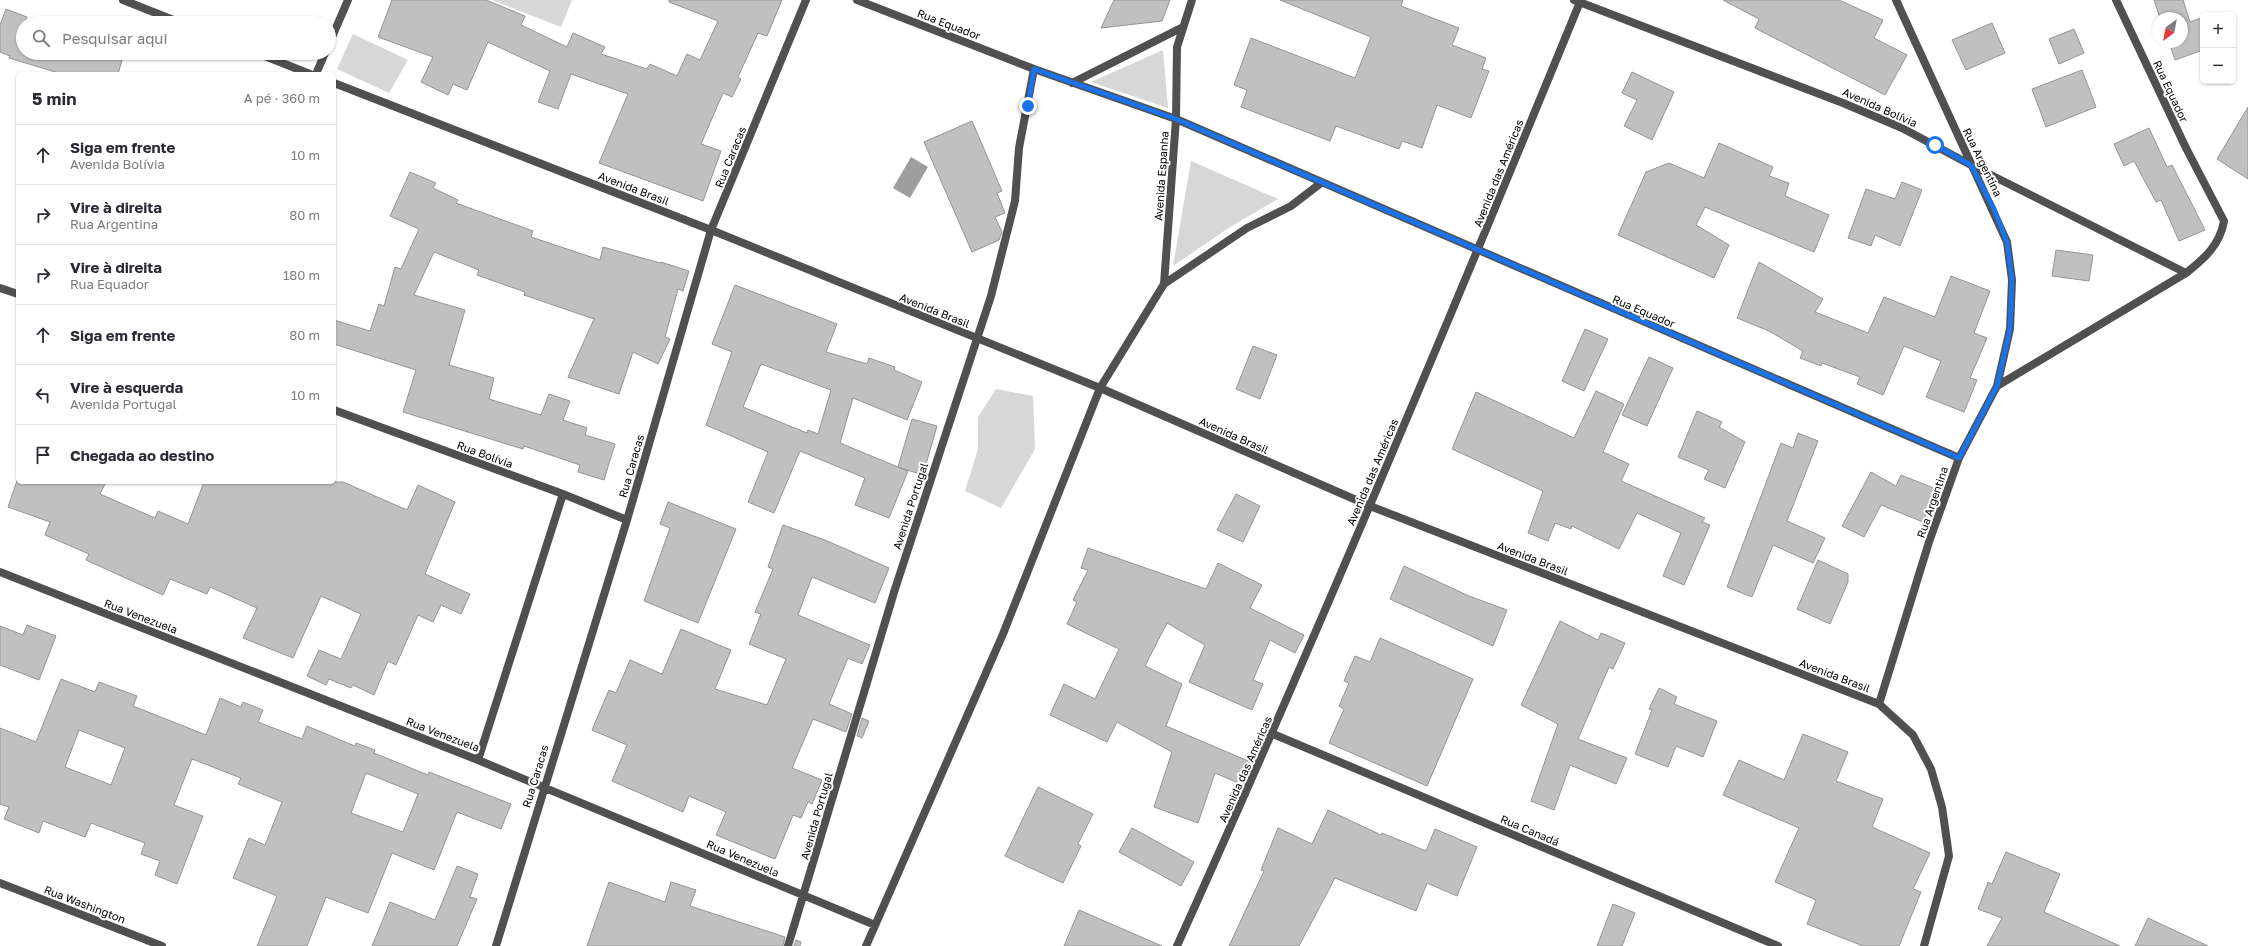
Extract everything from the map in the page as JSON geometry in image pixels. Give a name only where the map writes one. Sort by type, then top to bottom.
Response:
[{"type":"street","points":[[123,0],[163,16]]},
{"type":"street","points":[[336,28],[348,0]]},
{"type":"street","name":"Rua Caracas","points":[[496,946],[543,786],[627,520],[711,230],[806,0]]},
{"type":"street","name":"Rua Equador","points":[[857,0],[1034,69],[1176,119],[1959,458]]},
{"type":"street","name":"Avenida Espanha","points":[[1164,284],[1176,119],[1177,47],[1192,0]]},
{"type":"street","name":"Rua Argentina","points":[[1879,704],[1929,542],[1959,458],[1997,386],[2010,329],[2012,280],[2007,242],[1994,209],[1971,165],[1896,0]]},
{"type":"street","name":"Rua Equador","points":[[1997,386],[2186,272],[2212,250],[2222,232],[2224,221],[2186,148],[2116,0]]},
{"type":"street","name":"Avenida Bolívia","points":[[1577,1],[1843,103],[1902,128],[1971,165],[2186,272]]},
{"type":"street","name":"Avenida das Américas","points":[[1177,946],[1273,734],[1478,251],[1577,1]]},
{"type":"street","points":[[1072,83],[1183,27]]},
{"type":"street","points":[[275,60],[305,72]]},
{"type":"street","points":[[317,72],[322,60]]},
{"type":"street","name":"Avenida Portugal","points":[[788,946],[895,589],[975,338],[991,296],[1016,201],[1019,148],[1034,69]]},
{"type":"street","name":"Avenida Brasil","points":[[336,84],[711,230],[1100,388],[1370,506],[1879,704],[1913,735],[1931,769],[1942,807],[1949,856],[1924,946]]},
{"type":"street","points":[[866,946],[1003,634],[1100,388],[1164,284],[1247,228],[1291,206],[1321,183]]},
{"type":"street","points":[[0,288],[16,293]]},
{"type":"street","name":"Rua Bolívia","points":[[336,411],[563,494],[627,520]]},
{"type":"street","points":[[478,760],[563,494]]},
{"type":"street","name":"Rua Venezuela","points":[[0,572],[543,786],[875,924]]},
{"type":"street","name":"Rua Canadá","points":[[1273,734],[1778,946]]},
{"type":"street","name":"Rua Washington","points":[[0,883],[162,946]]},
{"type":"shaded area","points":[[492,0],[572,0],[561,27]]},
{"type":"shaded area","points":[[353,34],[408,60],[389,93],[337,69]]},
{"type":"shaded area","points":[[1163,50],[1168,108],[1091,82]]},
{"type":"shaded area","points":[[911,157],[928,167],[910,198],[893,188]]},
{"type":"shaded area","points":[[1191,161],[1278,199],[1230,227],[1173,266]]},
{"type":"shaded area","points":[[996,389],[1033,396],[1035,449],[1001,508],[965,491],[978,449],[978,417]]},
{"type":"building","points":[[392,0],[486,0],[525,16],[521,25],[567,47],[573,33],[605,47],[601,54],[647,69],[650,64],[677,76],[687,54],[700,60],[718,21],[669,2],[669,0],[782,0],[767,36],[758,33],[738,77],[741,79],[732,97],[723,93],[701,144],[721,151],[703,201],[599,163],[628,94],[571,74],[558,109],[538,102],[550,71],[488,42],[467,90],[453,84],[448,95],[421,82],[433,57],[378,37]]},
{"type":"building","points":[[1114,0],[1170,0],[1162,21],[1101,28]]},
{"type":"building","points":[[1280,0],[1403,0],[1401,6],[1459,28],[1452,45],[1486,58],[1482,69],[1489,71],[1471,118],[1437,105],[1422,148],[1402,141],[1399,149],[1336,126],[1330,141],[1241,107],[1247,90],[1234,85],[1251,38],[1355,78],[1371,37]]},
{"type":"building","points":[[1723,0],[1839,0],[1883,20],[1874,38],[1907,55],[1885,95],[1755,28],[1759,19]]},
{"type":"building","points":[[2154,0],[2183,0],[2187,12],[2158,12]]},
{"type":"building","points":[[6,9],[24,16],[16,16],[16,60],[122,60],[119,72],[55,72],[9,58],[10,56],[0,52],[0,25]]},
{"type":"building","points":[[2188,16],[2190,22],[2200,18],[2200,51],[2175,60],[2171,48],[2188,48]]},
{"type":"building","points":[[1992,23],[2005,53],[1966,70],[1952,40]]},
{"type":"building","points":[[2074,29],[2084,53],[2059,64],[2049,39]]},
{"type":"building","points":[[2082,70],[2096,107],[2046,127],[2032,89]]},
{"type":"building","points":[[1632,72],[1674,92],[1652,140],[1624,126],[1637,100],[1622,93]]},
{"type":"building","points":[[2248,107],[2248,179],[2217,159]]},
{"type":"building","points":[[972,121],[1002,191],[997,193],[1005,213],[995,217],[1002,232],[999,240],[972,252],[924,142]]},
{"type":"building","points":[[2149,128],[2167,167],[2172,165],[2205,230],[2179,241],[2161,200],[2156,202],[2134,161],[2124,166],[2114,144]]},
{"type":"building","points":[[1719,143],[1773,167],[1769,176],[1789,183],[1785,196],[1829,215],[1814,252],[1705,207],[1696,225],[1729,245],[1714,278],[1618,235],[1646,172],[1669,163],[1704,178]]},
{"type":"building","points":[[410,172],[436,183],[433,188],[458,200],[456,203],[533,231],[531,237],[600,260],[603,247],[689,271],[683,291],[678,289],[665,337],[670,339],[658,364],[633,352],[619,394],[568,377],[594,319],[524,295],[525,292],[477,275],[479,270],[434,252],[414,295],[465,310],[449,365],[494,378],[489,399],[541,415],[549,394],[570,401],[563,420],[587,428],[585,435],[615,444],[604,480],[578,472],[580,465],[524,446],[523,449],[403,412],[416,370],[336,345],[336,321],[370,331],[379,304],[384,306],[395,267],[401,269],[419,229],[390,216]]},
{"type":"building","points":[[1902,182],[1922,190],[1900,246],[1875,235],[1871,246],[1848,238],[1866,189],[1895,199]]},
{"type":"building","points":[[2056,250],[2093,255],[2089,281],[2052,276]]},
{"type":"building","points":[[1759,262],[1823,299],[1815,312],[1868,333],[1884,297],[1935,317],[1951,276],[1990,291],[1974,333],[1987,338],[1970,378],[1977,380],[1964,412],[1926,397],[1941,361],[1904,346],[1883,395],[1857,384],[1860,377],[1822,363],[1821,366],[1800,358],[1803,351],[1769,331],[1737,318]]},
{"type":"building","points":[[735,285],[837,324],[826,352],[867,364],[869,358],[895,367],[894,370],[922,382],[907,420],[853,398],[840,443],[908,471],[889,518],[855,505],[865,478],[800,451],[774,513],[748,502],[768,452],[706,425],[732,352],[712,344]],"holes":[[[761,364],[831,390],[818,434],[808,430],[807,433],[743,407]]]},
{"type":"building","points":[[1585,329],[1608,339],[1584,391],[1562,381]]},
{"type":"building","points":[[1253,346],[1277,355],[1260,399],[1236,389]]},
{"type":"building","points":[[1649,357],[1673,368],[1647,426],[1622,415]]},
{"type":"building","points":[[1596,391],[1624,404],[1603,452],[1629,464],[1621,481],[1705,518],[1702,522],[1710,525],[1684,585],[1663,576],[1681,533],[1637,513],[1619,549],[1572,526],[1571,529],[1555,523],[1548,541],[1528,533],[1543,491],[1452,449],[1476,392],[1574,438]]},
{"type":"building","points":[[1697,411],[1722,422],[1719,427],[1745,442],[1725,488],[1704,479],[1709,470],[1678,457]]},
{"type":"building","points":[[912,419],[937,426],[923,475],[898,467]]},
{"type":"building","points":[[1798,433],[1818,441],[1787,521],[1825,538],[1813,563],[1773,545],[1752,597],[1727,587],[1781,443],[1793,448]]},
{"type":"building","points":[[1871,472],[1896,486],[1901,475],[1936,489],[1923,522],[1881,505],[1864,537],[1842,526]]},
{"type":"building","points":[[336,482],[343,482],[407,510],[418,485],[455,502],[425,574],[470,594],[461,614],[441,605],[433,622],[418,615],[396,665],[388,661],[374,695],[353,685],[351,688],[329,679],[326,685],[307,676],[319,650],[341,659],[361,614],[321,596],[293,658],[243,638],[257,608],[210,587],[207,594],[170,579],[163,595],[86,560],[89,554],[45,535],[50,522],[8,507],[16,484],[105,484],[100,494],[155,518],[158,511],[188,524],[203,484],[336,484]]},
{"type":"building","points":[[1236,494],[1260,506],[1243,542],[1217,530]]},
{"type":"building","points":[[668,502],[736,529],[698,623],[644,601],[670,528],[660,524]]},
{"type":"building","points":[[783,525],[825,540],[889,568],[875,603],[812,577],[798,615],[870,645],[862,664],[848,658],[829,704],[852,714],[846,732],[813,719],[792,768],[822,780],[812,804],[808,802],[801,818],[793,815],[775,859],[716,835],[726,812],[689,796],[683,812],[612,781],[627,745],[592,730],[609,690],[616,693],[630,660],[662,674],[681,629],[731,650],[715,689],[767,705],[786,659],[749,644],[761,614],[755,612],[773,569],[768,567]]},
{"type":"building","points":[[1088,548],[1206,589],[1218,563],[1262,585],[1250,608],[1304,635],[1295,653],[1270,640],[1253,680],[1263,684],[1252,710],[1189,682],[1205,645],[1167,623],[1145,666],[1182,684],[1166,726],[1253,763],[1243,785],[1215,773],[1198,823],[1154,807],[1172,752],[1117,722],[1107,742],[1050,715],[1064,684],[1095,699],[1119,649],[1067,624],[1077,602],[1073,600],[1088,570],[1081,568]]},
{"type":"building","points":[[1818,560],[1848,574],[1848,582],[1830,624],[1797,609]]},
{"type":"building","points":[[1404,566],[1469,596],[1507,610],[1493,646],[1390,599]]},
{"type":"building","points":[[1560,621],[1598,640],[1601,633],[1625,643],[1613,669],[1609,667],[1578,739],[1627,758],[1616,784],[1570,765],[1554,810],[1531,801],[1558,724],[1521,705]]},
{"type":"building","points":[[27,625],[56,636],[39,680],[0,665],[0,626],[23,635]]},
{"type":"building","points":[[1380,638],[1473,679],[1427,786],[1329,743],[1344,709],[1339,706],[1349,683],[1344,681],[1355,656],[1370,662]]},
{"type":"building","points":[[61,679],[95,692],[99,682],[137,696],[133,706],[206,735],[220,698],[241,707],[243,702],[263,710],[258,722],[302,739],[307,726],[355,746],[356,743],[375,750],[374,753],[428,775],[429,772],[511,804],[501,829],[457,812],[434,870],[392,853],[368,913],[326,897],[307,946],[257,946],[277,896],[233,878],[249,838],[265,845],[282,802],[238,784],[241,778],[192,759],[174,805],[203,816],[177,884],[155,875],[160,861],[141,854],[145,843],[91,823],[85,837],[43,821],[39,833],[4,819],[9,807],[0,804],[0,728],[36,742]],"holes":[[[79,730],[125,748],[111,785],[65,767]],[[366,773],[418,794],[403,832],[351,813]]]},
{"type":"building","points":[[1659,688],[1677,697],[1674,704],[1717,721],[1703,757],[1676,746],[1668,767],[1635,754],[1652,710],[1649,709]]},
{"type":"building","points":[[862,718],[869,721],[862,738],[857,736]]},
{"type":"building","points":[[1803,734],[1848,752],[1836,781],[1883,799],[1872,827],[1930,853],[1913,889],[1921,892],[1899,946],[1863,946],[1807,924],[1816,900],[1775,882],[1799,828],[1723,795],[1739,760],[1784,780]]},
{"type":"building","points":[[1038,787],[1093,814],[1078,844],[1081,846],[1063,883],[1005,856]]},
{"type":"building","points":[[1328,810],[1381,835],[1382,833],[1426,851],[1435,829],[1477,847],[1457,896],[1427,883],[1416,911],[1335,878],[1299,946],[1229,946],[1264,871],[1261,870],[1278,828],[1312,844]]},
{"type":"building","points":[[1132,828],[1194,862],[1181,886],[1119,852]]},
{"type":"building","points":[[2006,852],[2060,874],[2044,912],[2120,946],[1987,946],[2002,918],[1978,909],[1988,882],[1992,884]]},
{"type":"building","points":[[457,866],[478,874],[470,897],[477,899],[457,946],[372,946],[390,902],[435,920]]},
{"type":"building","points":[[609,882],[665,902],[671,882],[696,890],[690,906],[785,937],[783,946],[587,946]]},
{"type":"building","points":[[1613,904],[1635,913],[1622,946],[1597,946]]},
{"type":"building","points":[[1079,910],[1162,946],[1064,946]]},
{"type":"building","points":[[2148,918],[2208,946],[2135,946]]},
{"type":"building","points":[[796,940],[801,942],[800,946],[794,946]]},
{"type":"route","points":[[1028,106],[1034,69],[1176,119],[1959,458],[1997,386],[2010,329],[2012,280],[2007,242],[1994,209],[1971,165],[1935,145]]}]
